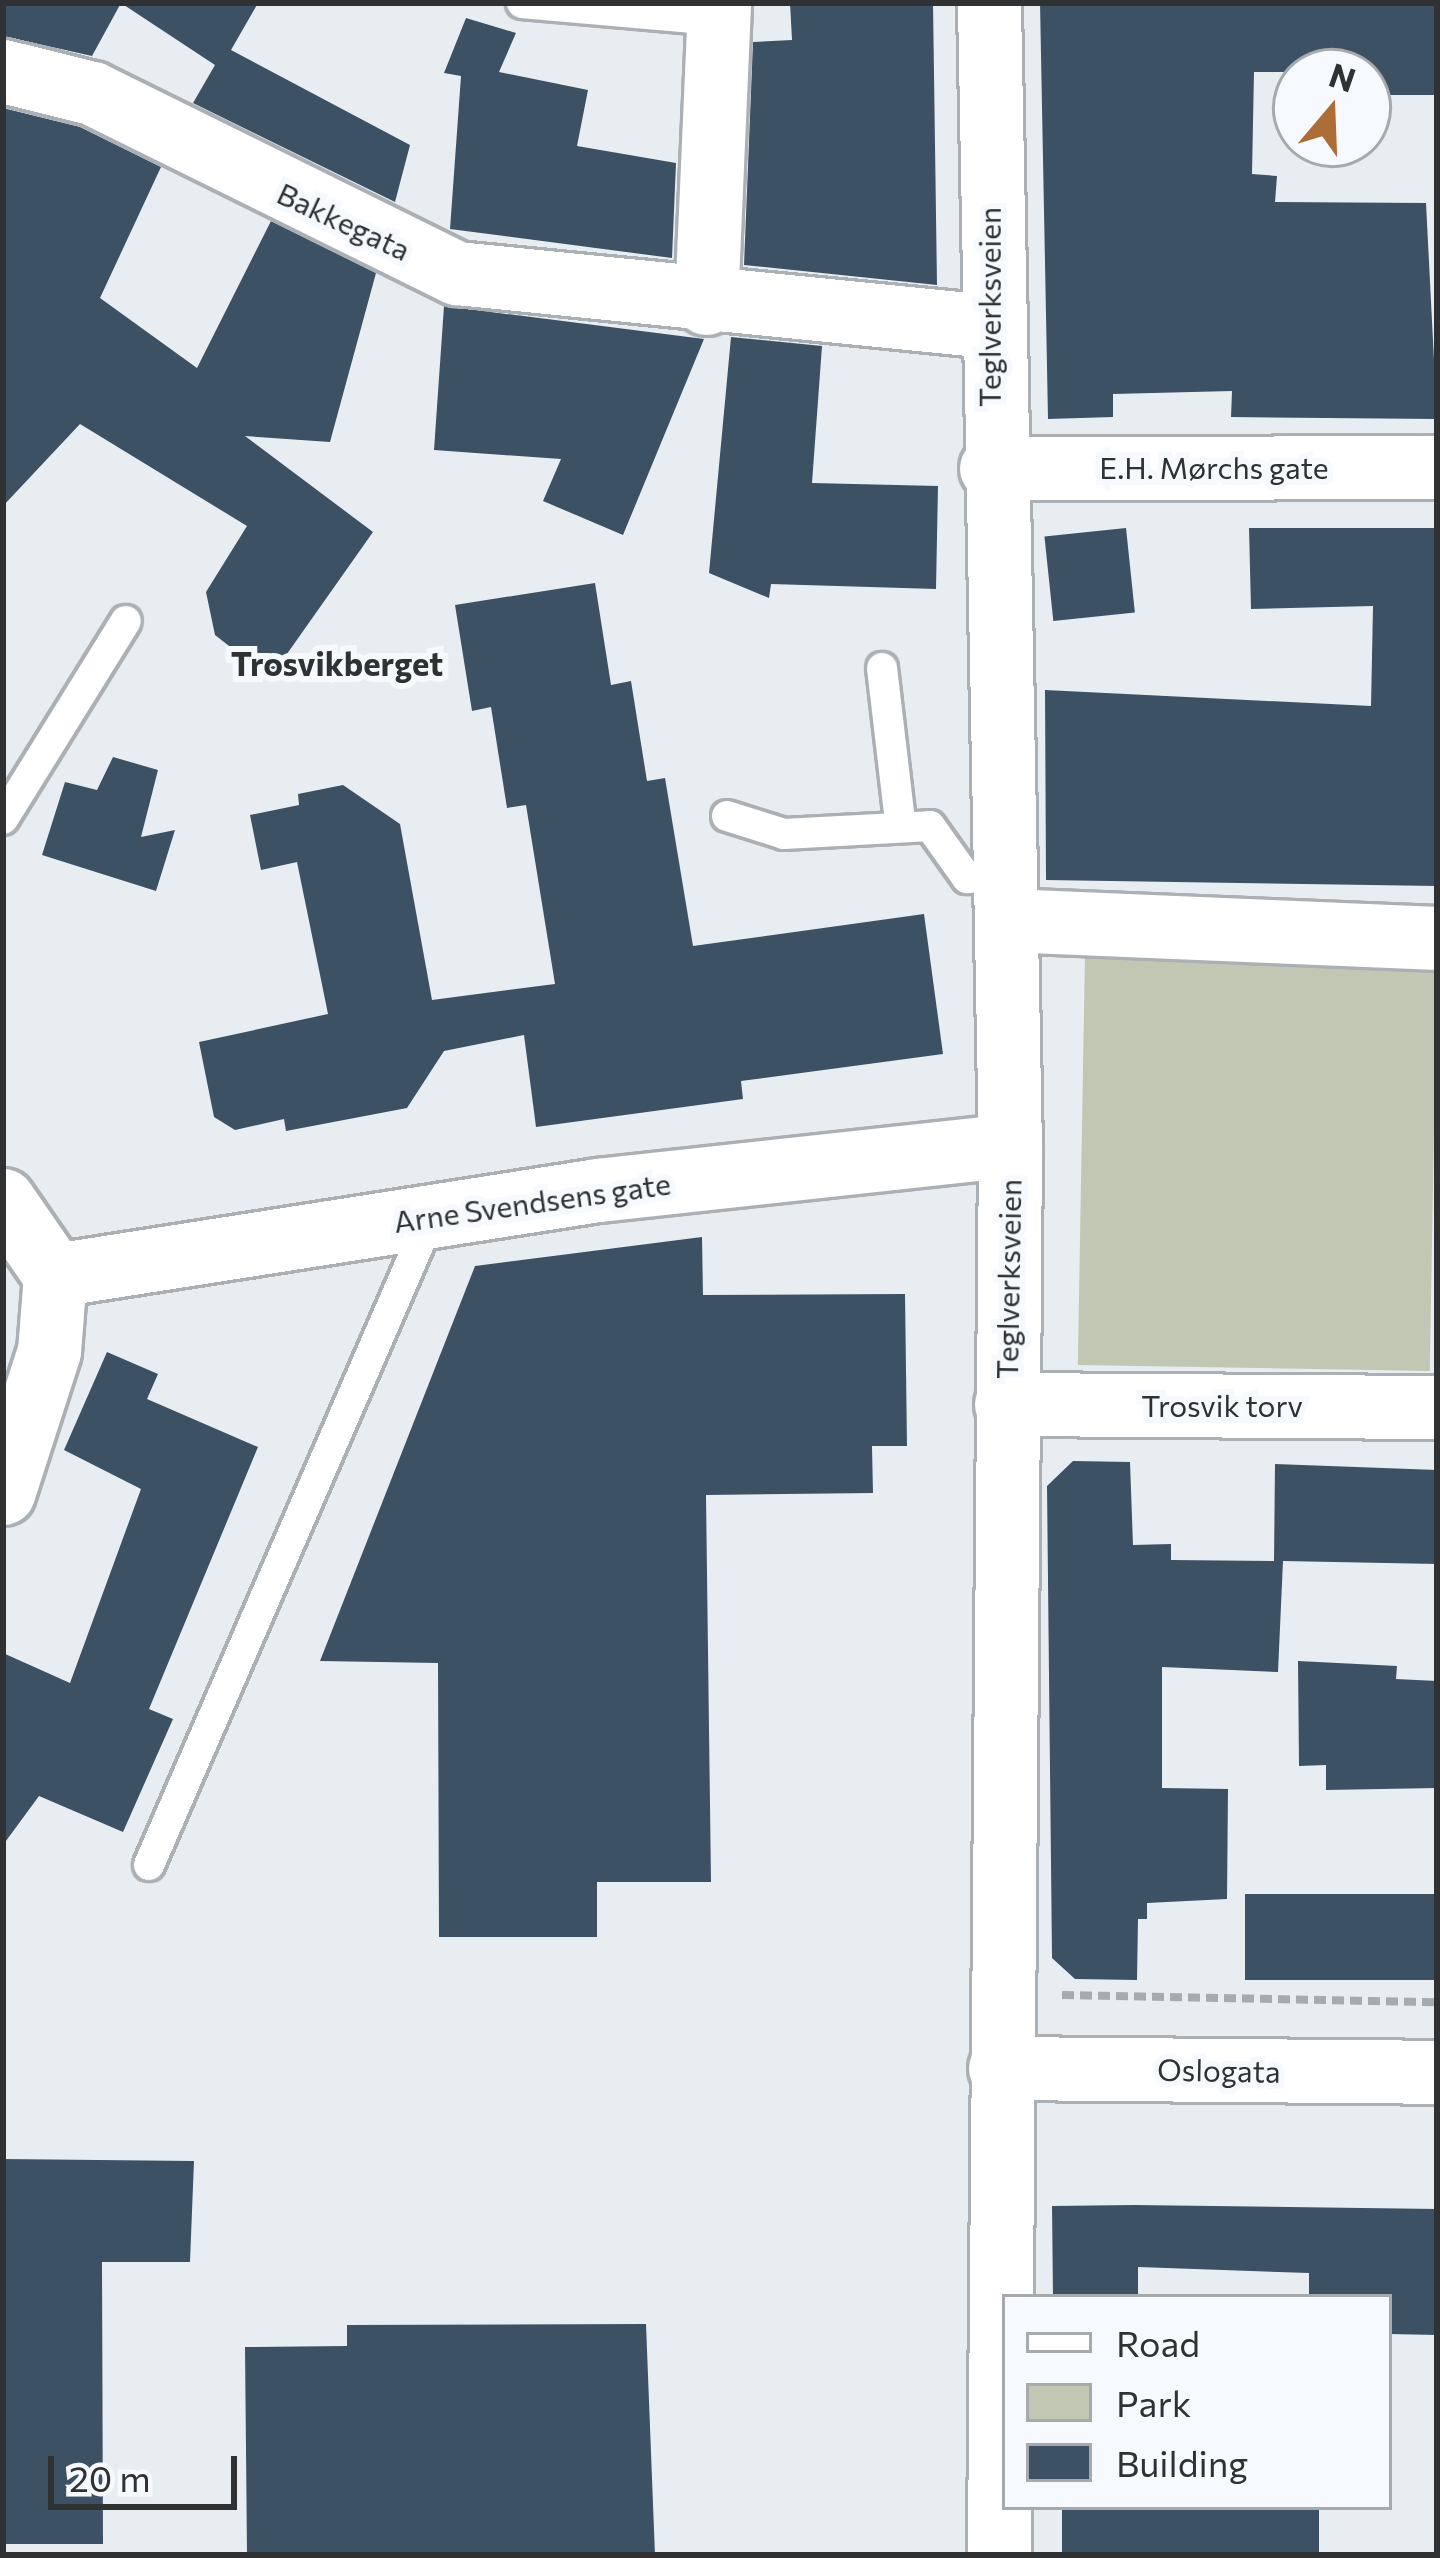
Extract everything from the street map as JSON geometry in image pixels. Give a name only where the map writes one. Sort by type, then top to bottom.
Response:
[{"type":"street","name":"Teglverksveien","points":[[989,3],[988,326],[1007,897],[1010,1145],[999,2555]]},
{"type":"street","points":[[706,303],[718,12]]},
{"type":"street","name":"Bakkegata","points":[[3,71],[92,93],[457,273],[706,303],[988,326]]},
{"type":"street","name":"E.H. Mørchs gate","points":[[991,468],[1437,466]]},
{"type":"street","points":[[1007,897],[1437,938]]},
{"type":"street","name":"Arne Svendsens gate","points":[[56,1275],[431,1216],[1010,1145]]},
{"type":"street","points":[[3,1199],[56,1275],[49,1352],[3,1492]]},
{"type":"street","name":"Trosvik torv","points":[[1006,1404],[1437,1407]]},
{"type":"street","name":"Oslogata","points":[[1000,2068],[1437,2072]]},
{"type":"lane","points":[[522,3],[718,12]]},
{"type":"lane","points":[[3,819],[126,621]]},
{"type":"lane","points":[[882,668],[900,821]]},
{"type":"lane","points":[[727,816],[784,834],[900,821],[930,826],[967,878],[1007,897]]},
{"type":"lane","points":[[148,1865],[431,1216]]},
{"type":"path","points":[[1001,1994],[1437,2002]]},
{"type":"green space","points":[[1085,954],[1437,960],[1430,1371],[1078,1365]]},
{"type":"building","points":[[3,3],[121,3],[92,56],[3,36]]},
{"type":"building","points":[[121,3],[258,3],[231,50],[410,145],[395,202],[193,103],[215,65]]},
{"type":"building","points":[[790,3],[933,3],[937,285],[744,265],[753,42],[792,40]]},
{"type":"building","points":[[1040,3],[1437,3],[1437,95],[1392,95],[1392,48],[1272,48],[1272,72],[1254,72],[1252,174],[1277,176],[1275,202],[1426,203],[1437,419],[1231,417],[1232,391],[1113,394],[1113,417],[1048,419]]},
{"type":"building","points":[[466,18],[516,33],[499,72],[588,90],[577,146],[676,163],[672,258],[450,229],[461,76],[444,73]]},
{"type":"building","points":[[3,108],[80,127],[161,167],[100,298],[197,368],[271,221],[376,273],[330,442],[245,436],[373,532],[270,678],[215,635],[206,592],[247,526],[80,424],[3,506]]},
{"type":"building","points":[[444,306],[704,339],[623,535],[543,501],[561,459],[434,450]]},
{"type":"building","points":[[731,337],[822,346],[812,483],[938,486],[936,589],[771,584],[769,598],[709,573]]},
{"type":"building","points":[[1126,528],[1135,613],[1053,621],[1044,537]]},
{"type":"building","points":[[1249,528],[1437,528],[1437,886],[1046,880],[1045,690],[1371,706],[1373,606],[1251,609]]},
{"type":"building","points":[[595,583],[611,685],[631,681],[647,781],[665,778],[693,946],[924,914],[943,1054],[741,1081],[743,1099],[536,1127],[524,1035],[444,1051],[407,1108],[286,1131],[284,1119],[235,1130],[214,1117],[199,1042],[328,1014],[297,862],[261,870],[250,815],[299,805],[298,794],[343,785],[400,824],[432,1000],[555,984],[526,805],[507,808],[491,707],[472,711],[455,605]]},
{"type":"building","points":[[113,757],[158,770],[141,837],[175,830],[156,891],[42,855],[65,782],[97,790]]},
{"type":"building","points":[[702,1237],[703,1295],[905,1294],[907,1446],[872,1446],[873,1493],[706,1495],[711,1882],[597,1882],[597,1937],[439,1937],[438,1663],[320,1661],[475,1266]]},
{"type":"building","points":[[107,1352],[158,1374],[147,1399],[258,1447],[149,1709],[173,1719],[123,1832],[39,1796],[3,1845],[3,1653],[70,1683],[141,1489],[64,1450]]},
{"type":"building","points":[[1073,1461],[1130,1462],[1133,1545],[1171,1544],[1171,1560],[1274,1561],[1275,1464],[1437,1470],[1437,1564],[1283,1561],[1278,1672],[1162,1667],[1162,1788],[1228,1789],[1227,1899],[1147,1903],[1147,1919],[1138,1919],[1137,1980],[1075,1979],[1052,1958],[1047,1486]]},
{"type":"building","points":[[1298,1661],[1397,1666],[1396,1679],[1437,1681],[1437,1788],[1326,1790],[1326,1765],[1299,1766]]},
{"type":"building","points":[[1245,1894],[1437,1894],[1437,1980],[1245,1980]]},
{"type":"building","points":[[3,2159],[194,2161],[190,2262],[102,2262],[103,2544],[3,2544]]},
{"type":"building","points":[[1052,2206],[1437,2209],[1437,2335],[1392,2334],[1392,2294],[1309,2294],[1309,2273],[1138,2267],[1138,2294],[1053,2294]]},
{"type":"building","points":[[646,2324],[655,2555],[247,2555],[245,2347],[347,2346],[347,2325]]},
{"type":"building","points":[[1062,2510],[1319,2510],[1319,2555],[1062,2555]]},
{"type":"district","name":"Trosvikberget","points":[[337,663]]}]
